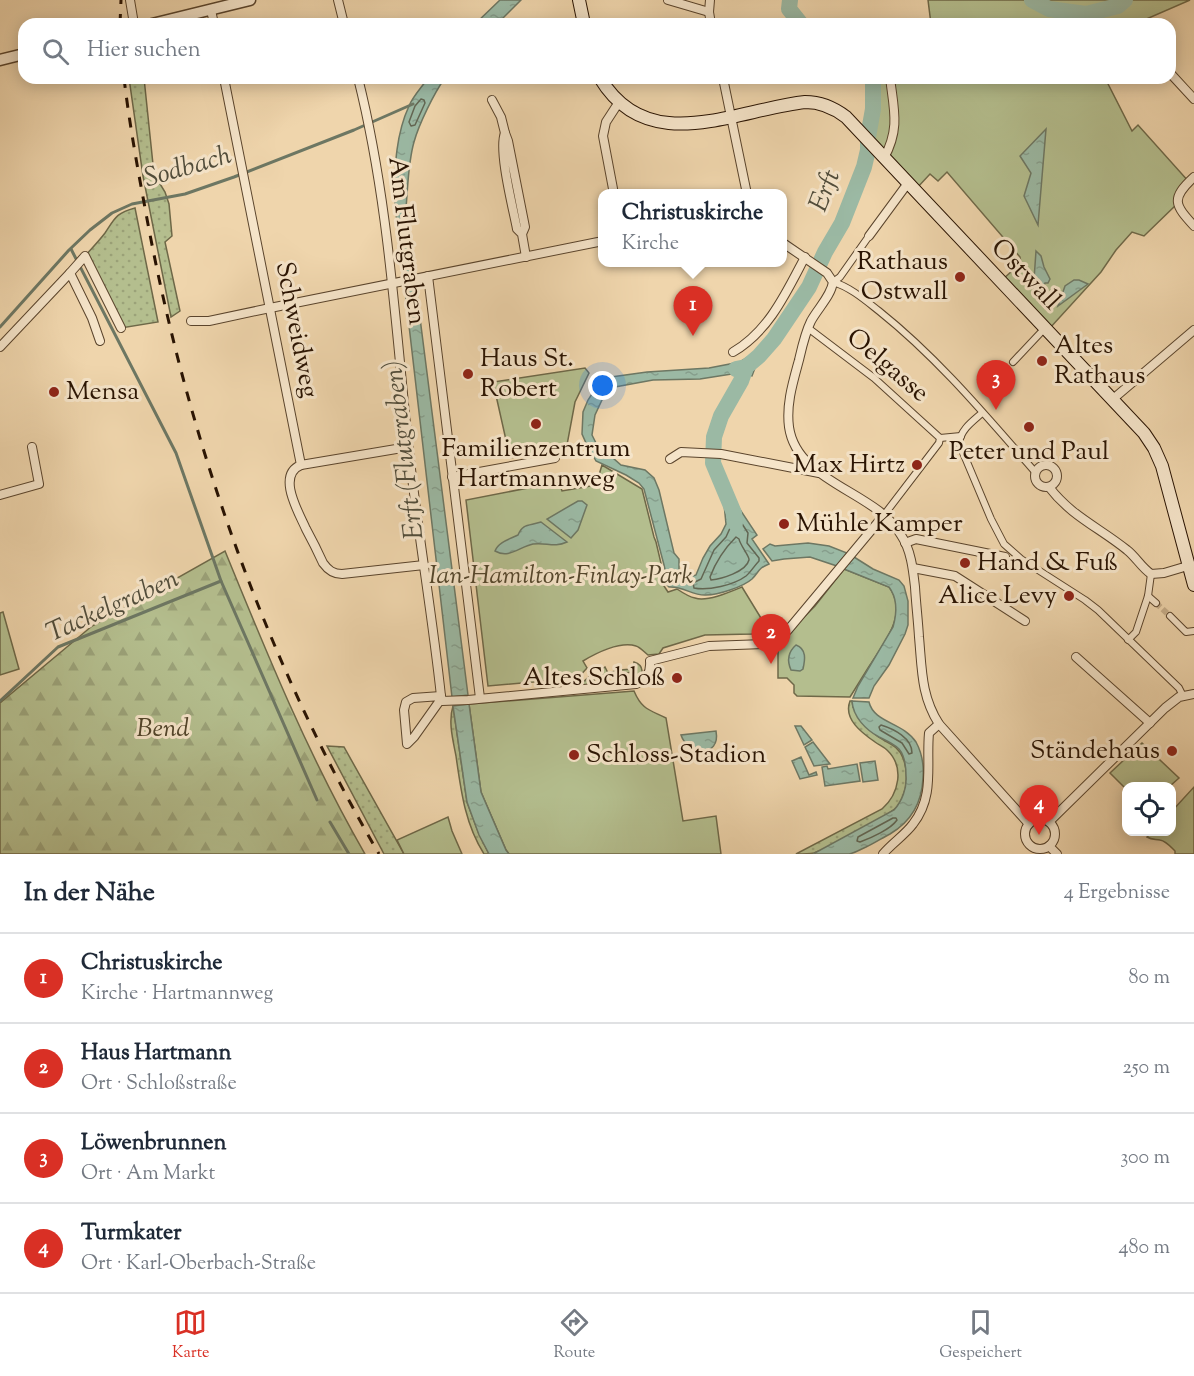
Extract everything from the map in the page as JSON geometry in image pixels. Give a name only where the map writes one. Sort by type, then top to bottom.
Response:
[{"type":"main road","points":[[579,0],[583,18]]},
{"type":"main road","points":[[604,84],[619,102]]},
{"type":"main road","name":"Ostwall","points":[[619,102],[640,116],[669,123],[692,123],[794,104],[815,103],[836,110],[846,117],[1144,433],[1160,458],[1192,564],[1194,585]]},
{"type":"street","points":[[130,0],[133,18]]},
{"type":"street","points":[[176,18],[250,0]]},
{"type":"street","points":[[338,0],[342,18]]},
{"type":"street","points":[[668,0],[709,12]]},
{"type":"street","points":[[710,0],[710,18]]},
{"type":"street","points":[[211,9],[213,18]]},
{"type":"street","points":[[0,60],[18,56]]},
{"type":"street","points":[[1176,80],[1194,99]]},
{"type":"street","name":"Schweidweg","points":[[225,84],[301,465]]},
{"type":"street","name":"Am Flutgraben","points":[[360,84],[371,133],[396,283],[408,447],[441,698]]},
{"type":"street","points":[[724,84],[746,189]]},
{"type":"street","points":[[880,154],[890,146],[894,132],[891,84]]},
{"type":"street","points":[[492,100],[501,117],[508,141],[525,227],[522,234],[526,257]]},
{"type":"street","points":[[613,189],[603,136],[606,122],[619,102]]},
{"type":"street","points":[[1194,177],[1182,189],[1178,200],[1180,209],[1194,226]]},
{"type":"street","points":[[908,183],[840,277],[833,282],[831,290],[808,328],[790,393],[788,409],[790,433],[798,449],[819,473],[870,504],[885,515],[898,530],[913,568],[924,690],[929,706],[939,724],[1029,824]]},
{"type":"street","points":[[191,321],[209,321],[598,242]]},
{"type":"street","points":[[787,246],[826,272],[833,282],[849,289],[900,328],[967,395],[1036,473]]},
{"type":"street","points":[[0,347],[85,256],[121,328]]},
{"type":"street","points":[[733,352],[753,338],[771,318],[807,259]]},
{"type":"street","points":[[70,273],[92,318],[100,341]]},
{"type":"street","points":[[428,276],[480,698]]},
{"type":"street","name":"Oelgasse","points":[[808,328],[868,372],[940,437]]},
{"type":"street","points":[[1013,362],[1045,328]]},
{"type":"street","points":[[1113,399],[1194,330]]},
{"type":"street","points":[[982,413],[968,426],[959,443],[1004,544],[1021,560],[1098,610],[1179,688],[1183,696]]},
{"type":"street","points":[[441,698],[407,744],[404,710],[406,702],[413,698],[441,698],[442,701],[468,700],[639,683],[648,676],[650,661],[709,646],[774,640],[788,630],[885,515],[939,443],[940,437],[961,436]]},
{"type":"street","points":[[0,495],[39,484],[32,447]]},
{"type":"street","points":[[408,447],[301,465],[294,469],[290,478],[292,498],[328,570],[345,574],[424,565]]},
{"type":"street","points":[[670,459],[681,452],[721,454],[819,473]]},
{"type":"street","points":[[452,477],[555,458]]},
{"type":"street","points":[[1044,466],[1054,469],[1057,478],[1055,484],[1043,487],[1037,483],[1036,473],[1040,467],[1044,466]]},
{"type":"street","points":[[1049,487],[1072,512],[1125,548],[1151,574],[1164,573],[1192,564]]},
{"type":"street","points":[[905,543],[916,539],[1005,557]]},
{"type":"street","points":[[913,568],[955,576],[992,596],[1025,621]]},
{"type":"street","points":[[1128,640],[1136,632],[1148,596],[1151,574]]},
{"type":"street","points":[[1070,600],[1074,593]]},
{"type":"street","points":[[1148,596],[1156,603]]},
{"type":"street","points":[[1170,616],[1186,632],[1194,631]]},
{"type":"street","points":[[1076,657],[1150,723]]},
{"type":"street","points":[[1048,822],[1173,701],[1194,694]]},
{"type":"street","points":[[883,854],[912,826],[921,809],[929,780],[929,733],[939,724]]},
{"type":"street","points":[[1037,820],[1048,822],[1055,833],[1054,838],[1049,846],[1036,851],[1026,839],[1026,828],[1037,820]]},
{"type":"street","points":[[1049,846],[1058,854]]},
{"type":"green space","points":[[928,0],[1190,0],[1149,18],[930,18]]},
{"type":"green space","points":[[130,84],[145,84],[154,174],[169,204],[172,236],[165,242],[180,311],[171,317],[143,176]]},
{"type":"green space","points":[[875,84],[1108,84],[1132,131],[1138,125],[1190,183],[1179,202],[1144,236],[1132,232],[1101,272],[1050,328],[1003,279],[1021,263],[1020,257],[947,172],[938,181],[930,174],[917,188],[869,138]]},
{"type":"green space","points":[[135,208],[158,322],[121,328],[85,256],[117,217]]},
{"type":"green space","name":"Familienzentrum Hartmannweg","points":[[585,368],[589,373],[575,402],[567,445],[563,450],[510,458],[493,382]]},
{"type":"green space","name":"Ian-Hamilton-Finlay-Park","points":[[602,465],[642,489],[664,576],[664,586],[668,592],[677,589],[690,597],[706,599],[742,587],[764,623],[752,634],[705,635],[663,648],[659,654],[648,655],[638,647],[630,645],[616,646],[583,661],[587,668],[578,678],[488,686],[466,500],[559,482],[562,491],[596,485]]},
{"type":"green space","name":"Bend","points":[[225,551],[307,743],[365,854],[0,854],[0,703],[92,626]]},
{"type":"green space","points":[[844,569],[889,587],[896,607],[892,628],[850,697],[797,696],[794,693],[794,685],[787,678],[778,678],[778,643],[815,606]]},
{"type":"green space","points":[[3,612],[19,669],[0,675],[0,613]]},
{"type":"green space","points":[[634,662],[640,666],[642,671],[635,680],[633,672],[594,677],[595,685],[581,686],[591,675],[605,667],[608,673],[633,669]]},
{"type":"green space","name":"Schloss-Stadion","points":[[634,691],[643,706],[666,718],[683,821],[716,816],[721,854],[509,854],[481,792],[469,704]]},
{"type":"green space","points":[[850,701],[873,732],[901,753],[906,776],[903,795],[898,806],[893,810],[858,831],[814,853],[796,854],[882,809],[896,788],[898,772],[893,757],[851,720]]},
{"type":"green space","points":[[453,706],[467,802],[489,854],[484,854],[478,843],[465,807],[452,731]]},
{"type":"green space","points":[[1142,743],[1179,778],[1174,782],[1122,782],[1122,785],[1110,773]]},
{"type":"green space","points":[[327,746],[344,747],[404,854],[384,854]]},
{"type":"green space","points":[[1194,787],[1194,854],[1175,854],[1168,844],[1147,837],[1176,836],[1176,807]]},
{"type":"green space","points":[[448,817],[462,854],[404,854],[397,840]]},
{"type":"water","points":[[500,0],[521,0],[503,18],[481,18]]},
{"type":"water","points":[[423,84],[441,84],[427,109],[414,142],[409,166],[406,208],[468,695],[452,697],[394,196],[401,128],[415,95]]},
{"type":"water","points":[[1046,129],[1038,225],[1024,196],[1031,173],[1020,156]]},
{"type":"water","points":[[1036,251],[1041,256],[1050,279],[1048,283],[1045,283],[1040,295],[1033,294]]},
{"type":"water","points":[[1074,280],[1088,284],[1058,306],[1065,286]]},
{"type":"water","points":[[751,355],[758,360],[752,376],[738,373],[700,379],[653,380],[615,387],[602,400],[595,415],[592,435],[596,443],[621,465],[645,470],[654,478],[674,553],[679,559],[679,569],[683,574],[690,577],[696,575],[710,546],[721,534],[726,524],[724,504],[728,501],[735,502],[757,535],[752,539],[769,564],[760,569],[748,582],[717,594],[701,595],[669,587],[666,584],[664,565],[644,489],[626,475],[596,461],[582,434],[583,412],[597,386],[611,377],[709,368],[740,362]]},
{"type":"water","points":[[578,501],[587,505],[578,530],[571,538],[547,519]]},
{"type":"water","points":[[541,522],[567,542],[558,545],[533,544],[505,554],[495,551],[501,543],[518,535],[524,527]]},
{"type":"water","points":[[808,543],[829,546],[847,553],[837,566],[810,557],[772,561],[763,549],[770,544],[775,546]]},
{"type":"water","points":[[854,557],[873,569],[899,580],[904,586],[908,601],[908,625],[905,634],[869,698],[853,698],[893,627],[896,606],[889,587],[844,569]]},
{"type":"water","points":[[796,645],[802,649],[804,655],[803,669],[800,671],[791,670],[789,663],[790,654]]},
{"type":"water","points":[[852,701],[869,702],[877,714],[904,730],[916,742],[923,764],[921,795],[910,817],[898,829],[872,844],[849,854],[813,854],[894,810],[905,790],[906,769],[901,752],[895,745],[865,727],[855,712]]},
{"type":"water","points":[[469,704],[481,792],[509,854],[489,854],[479,835],[467,802],[453,706]]},
{"type":"water","points":[[795,726],[801,726],[812,740],[804,745]]},
{"type":"water","points":[[716,731],[713,746],[703,751],[690,746],[681,735]]},
{"type":"water","points":[[813,742],[830,764],[814,766],[805,747]]},
{"type":"water","points":[[801,757],[809,775],[816,772],[817,775],[800,779],[792,761]]},
{"type":"water","points":[[875,761],[878,780],[863,782],[860,763]]},
{"type":"water","points":[[857,764],[860,781],[825,786],[822,767],[827,766],[828,769]]},
{"type":"waterway","name":"Erft","points":[[790,0],[789,9],[796,18]]},
{"type":"waterway","name":"Erft","points":[[1032,0],[1049,9],[1086,14],[1118,6],[1125,0]]},
{"type":"waterway","name":"Erft","points":[[736,369],[746,367],[774,339],[809,287],[825,252],[842,223],[864,167],[868,150],[873,109],[873,84]]},
{"type":"waterway","name":"Sodbach","points":[[0,327],[69,250],[112,213],[132,204],[185,194],[234,177],[413,104]]},
{"type":"waterway","points":[[71,249],[176,453],[221,581],[317,800]]},
{"type":"waterway","name":"Erft","points":[[735,523],[734,513],[713,463],[714,437],[721,416],[741,381],[746,367]]},
{"type":"waterway","name":"Tackelgraben","points":[[0,701],[58,647],[221,581]]},
{"type":"waterway","points":[[330,822],[349,854]]},
{"type":"tunnel","points":[[1156,603],[1170,616]]},
{"type":"railway","points":[[120,18],[121,0]]},
{"type":"railway","points":[[125,84],[139,176],[162,292],[206,459],[265,622],[299,701],[337,778],[379,854]]},
{"type":"place","name":"Rathaus Ostwall","points":[[960,277]]},
{"type":"place","name":"Christuskirche","points":[[693,336]]},
{"type":"place","name":"Altes Rathaus","points":[[1042,361]]},
{"type":"place","name":"Haus St. Robert","points":[[468,374]]},
{"type":"place","name":"Mensa","points":[[54,392]]},
{"type":"place","name":"Löwenbrunnen","points":[[996,410]]},
{"type":"place","name":"Familienzentrum Hartmannweg","points":[[536,424]]},
{"type":"place","name":"Peter und Paul","points":[[1029,427]]},
{"type":"place","name":"Max Hirtz","points":[[917,465]]},
{"type":"place","name":"Mühle Kamper","points":[[784,524]]},
{"type":"place","name":"Hand & Fuß","points":[[965,563]]},
{"type":"place","name":"Alice Levy","points":[[1069,596]]},
{"type":"place","name":"Haus Hartmann","points":[[771,664]]},
{"type":"place","name":"Altes Schloß","points":[[677,678]]},
{"type":"place","name":"Ständehaus","points":[[1172,751]]},
{"type":"place","name":"Schloss-Stadion","points":[[574,755]]},
{"type":"place","name":"Turmkater","points":[[1039,835]]},
{"type":"water label","name":"Erft (Flutgraben)","points":[[405,450]]}]
